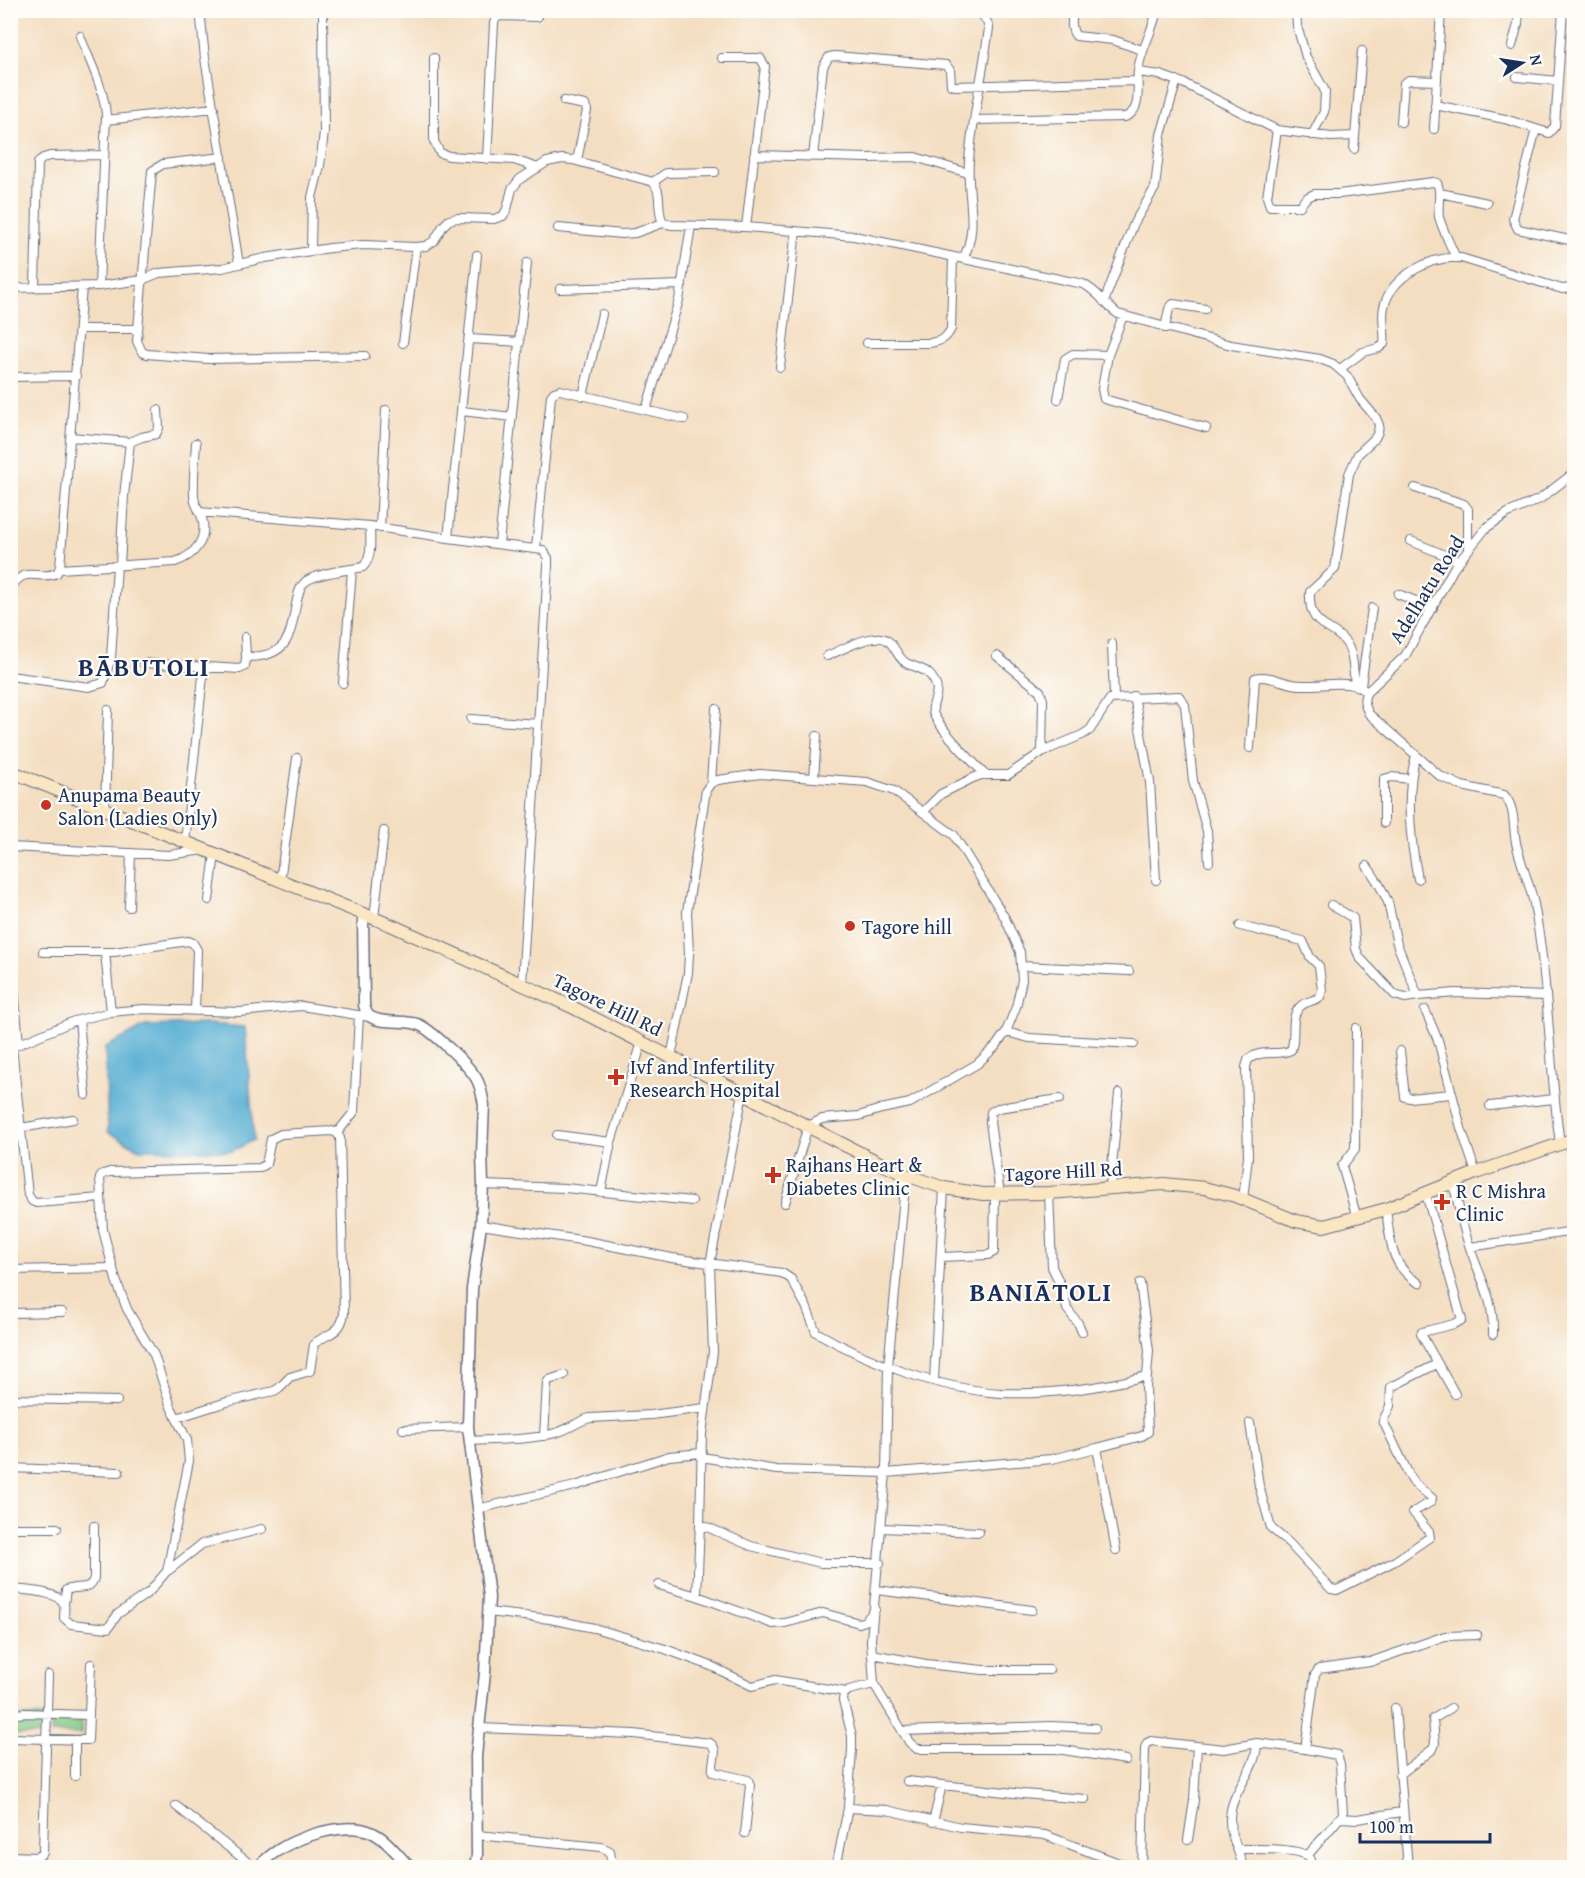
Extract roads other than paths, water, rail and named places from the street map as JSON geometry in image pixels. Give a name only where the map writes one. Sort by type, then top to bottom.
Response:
[{"type":"main road","name":"Tagore Hill Rd","points":[[10,771],[368,916],[522,984],[671,1056],[906,1175],[944,1188],[997,1194],[1164,1184],[1186,1186],[1204,1188],[1243,1199],[1296,1221],[1324,1226],[1386,1209],[1476,1173],[1575,1139]]},
{"type":"street","points":[[200,10],[205,58],[239,264]]},
{"type":"street","points":[[962,10],[981,14],[987,19],[989,28],[969,173],[972,235],[963,259]]},
{"type":"street","points":[[1073,10],[1072,26],[1076,36],[1113,40],[1142,50]]},
{"type":"street","points":[[975,120],[1125,117],[1135,112],[1137,76],[1142,50],[1153,26],[1157,10]]},
{"type":"street","points":[[1296,10],[1306,57],[1325,91],[1324,112],[1311,135]]},
{"type":"street","points":[[1434,129],[1441,10]]},
{"type":"street","points":[[1512,46],[1520,10]]},
{"type":"street","points":[[1435,105],[1505,119],[1549,133],[1555,126],[1563,10]]},
{"type":"street","points":[[311,250],[312,197],[320,166],[324,132],[323,16]]},
{"type":"street","points":[[487,159],[496,18],[500,16],[537,16]]},
{"type":"street","points":[[80,36],[105,102],[99,286]]},
{"type":"street","points":[[1354,149],[1362,51]]},
{"type":"street","points":[[813,157],[823,67],[829,57],[835,56],[946,65],[950,70],[951,84],[981,86],[1160,75],[1177,80],[1277,130],[1338,138],[1355,136]]},
{"type":"street","points":[[722,58],[760,57],[765,66],[746,227]]},
{"type":"street","points":[[435,58],[434,141],[440,153],[449,156],[514,160],[538,168]]},
{"type":"street","points":[[1517,77],[1558,81]]},
{"type":"street","points":[[1104,302],[1134,223],[1155,188],[1161,135],[1177,80]]},
{"type":"street","points":[[1401,122],[1404,83],[1409,80],[1437,81]]},
{"type":"street","points":[[564,101],[581,103],[587,110],[577,161]]},
{"type":"street","points":[[106,120],[214,108]]},
{"type":"street","points":[[1536,129],[1513,219],[1518,229],[1575,242]]},
{"type":"street","points":[[1277,130],[1267,197],[1270,206],[1273,208],[1300,206],[1304,204],[1306,198],[1314,194],[1339,194],[1437,183],[1440,193],[1439,216],[1456,258]]},
{"type":"street","points":[[35,288],[38,163],[50,156],[104,155]]},
{"type":"street","points":[[754,155],[915,157],[969,173]]},
{"type":"street","points":[[222,157],[163,164],[152,171],[138,329],[139,348],[147,354],[208,359],[365,356]]},
{"type":"street","points":[[10,288],[99,286],[142,280],[159,273],[222,268],[311,250],[363,245],[426,246],[434,241],[449,220],[457,218],[494,219],[503,216],[512,189],[520,179],[547,162],[562,159],[653,182],[659,193],[659,214],[663,222]]},
{"type":"street","points":[[653,182],[666,172],[715,172]]},
{"type":"street","points":[[1440,193],[1487,203]]},
{"type":"street","points":[[558,228],[622,234],[635,233],[663,222],[672,225],[746,227],[854,236],[1083,284],[1093,288],[1111,309],[1123,316],[1231,345],[1306,355],[1340,369],[1379,425],[1375,438],[1363,447],[1349,474],[1335,569],[1310,592],[1310,600],[1318,621],[1348,645],[1369,714],[1440,776],[1452,783],[1504,795],[1511,805],[1516,845],[1534,905],[1546,996],[1560,1144]]},
{"type":"street","points":[[646,410],[676,312],[691,226]]},
{"type":"street","points":[[780,367],[796,231]]},
{"type":"street","points":[[403,343],[416,247]]},
{"type":"street","points":[[448,538],[477,255]]},
{"type":"street","points":[[1575,256],[1575,269]]},
{"type":"street","points":[[867,344],[930,343],[947,337],[951,329],[953,257]]},
{"type":"street","points":[[1340,369],[1363,352],[1379,348],[1384,344],[1383,310],[1387,295],[1396,283],[1409,274],[1439,259],[1456,258],[1562,289],[1575,288]]},
{"type":"street","points":[[500,544],[527,263]]},
{"type":"street","points":[[560,289],[682,285]]},
{"type":"street","points":[[10,589],[15,575],[49,576],[57,573],[59,569],[82,287]]},
{"type":"street","points":[[1165,328],[1169,309],[1173,304],[1204,309]]},
{"type":"street","points":[[583,396],[602,314]]},
{"type":"street","points":[[1123,316],[1108,355],[1102,389],[1104,399],[1206,428]]},
{"type":"street","points":[[79,329],[138,329]]},
{"type":"street","points":[[469,339],[520,342]]},
{"type":"street","points":[[1058,399],[1065,359],[1069,355],[1108,355]]},
{"type":"street","points":[[10,377],[76,376]]},
{"type":"street","points":[[536,548],[551,396],[554,392],[560,390],[684,419]]},
{"type":"street","points":[[71,437],[129,442],[156,434],[159,428],[158,410]]},
{"type":"street","points":[[380,528],[386,410]]},
{"type":"street","points":[[462,411],[512,417]]},
{"type":"street","points":[[10,676],[89,687],[103,683],[111,658],[129,442]]},
{"type":"street","points":[[59,569],[176,562],[187,558],[196,550],[204,530],[195,505],[196,444]]},
{"type":"street","name":"Adelhatu Road","points":[[1361,687],[1405,656],[1458,561],[1496,520],[1540,499],[1575,473]]},
{"type":"street","points":[[1415,488],[1464,504],[1468,509],[1468,549]]},
{"type":"street","points":[[199,512],[370,526],[543,549],[548,558],[548,567],[522,984]]},
{"type":"street","points":[[246,657],[271,655],[281,648],[292,626],[298,593],[302,584],[310,579],[363,567],[370,554],[370,526]]},
{"type":"street","points":[[1411,541],[1458,561]]},
{"type":"street","points":[[343,683],[352,570]]},
{"type":"street","points":[[1398,594],[1433,608]]},
{"type":"street","points":[[1361,687],[1372,608]]},
{"type":"street","points":[[143,663],[240,669],[244,666],[246,657],[245,637]]},
{"type":"street","points":[[827,656],[868,639],[878,637],[886,639],[902,660],[921,668],[931,676],[937,692],[932,706],[936,718],[985,775]]},
{"type":"street","points":[[1112,644],[1114,698]]},
{"type":"street","points":[[998,656],[1040,692],[1043,700],[1042,752]]},
{"type":"street","points":[[184,842],[204,667]]},
{"type":"street","points":[[1250,748],[1255,678],[1263,677],[1303,686],[1361,687]]},
{"type":"street","points":[[923,812],[941,794],[973,778],[985,775],[1008,775],[1042,752],[1082,735],[1090,730],[1106,702],[1114,698],[1172,694],[1179,696],[1185,705],[1193,781],[1207,831],[1209,862]]},
{"type":"street","points":[[1134,696],[1150,782],[1156,880]]},
{"type":"street","points":[[671,1056],[688,973],[687,912],[706,790],[711,783],[716,709]]},
{"type":"street","points":[[105,810],[108,710]]},
{"type":"street","points":[[471,718],[538,724]]},
{"type":"street","points":[[814,778],[817,736]]},
{"type":"street","points":[[1416,755],[1411,778],[1411,838],[1418,879]]},
{"type":"street","points":[[280,881],[297,758]]},
{"type":"street","points":[[711,783],[729,777],[760,774],[867,782],[894,791],[954,835],[1012,931],[1020,952],[1022,980],[1016,1007],[1006,1032],[996,1046],[977,1064],[910,1103],[859,1116],[822,1119],[808,1126],[785,1203]]},
{"type":"street","points":[[1384,823],[1382,783],[1391,777],[1411,778]]},
{"type":"street","points":[[337,1133],[354,1112],[365,1016],[368,916],[384,831]]},
{"type":"street","points":[[10,847],[168,855],[210,852],[209,900]]},
{"type":"street","points":[[129,907],[131,853]]},
{"type":"street","points":[[1368,866],[1388,902],[1397,944],[1418,996]]},
{"type":"street","points":[[1332,905],[1353,918],[1358,953],[1395,995],[1405,998],[1456,993],[1546,996]]},
{"type":"street","points":[[1240,926],[1303,941],[1310,957],[1319,966],[1323,990],[1320,998],[1301,1005],[1296,1011],[1291,1050],[1285,1053],[1259,1053],[1248,1059],[1246,1067],[1248,1157],[1243,1199]]},
{"type":"street","points":[[43,952],[105,952],[188,941],[194,943],[197,950],[195,1011]]},
{"type":"street","points":[[10,943],[14,1046],[28,1195],[36,1203],[101,1198]]},
{"type":"street","points":[[105,952],[111,1012]]},
{"type":"street","points":[[1022,966],[1129,971]]},
{"type":"street","points":[[14,1046],[79,1020],[111,1012],[143,1009],[240,1012],[301,1006],[416,1023],[466,1065],[476,1077],[484,1105],[483,1185],[481,1225],[472,1289],[468,1427],[486,1571],[488,1612],[477,1756],[475,1868]]},
{"type":"street","points":[[1425,1010],[1438,1040],[1451,1094],[1476,1173]]},
{"type":"street","points":[[79,1020],[86,1095]]},
{"type":"street","points":[[1356,1028],[1355,1149],[1345,1161],[1342,1169],[1357,1218]]},
{"type":"street","points":[[1006,1032],[1029,1038],[1134,1044]]},
{"type":"street","points":[[602,1192],[611,1142],[642,1042]]},
{"type":"street","points":[[1400,1051],[1402,1090],[1405,1097],[1451,1094]]},
{"type":"street","points":[[697,1596],[702,1434],[712,1352],[710,1264],[744,1093]]},
{"type":"street","points":[[1110,1187],[1119,1093]]},
{"type":"street","points":[[941,1257],[988,1255],[994,1252],[997,1194],[991,1112],[998,1108],[1060,1099]]},
{"type":"street","points":[[1490,1106],[1554,1099]]},
{"type":"street","points":[[21,1128],[73,1119]]},
{"type":"street","points":[[167,1571],[189,1452],[187,1440],[176,1418],[171,1407],[154,1355],[127,1309],[112,1268],[103,1230],[99,1183],[103,1174],[260,1168],[266,1164],[271,1139],[274,1136],[332,1131],[337,1133],[340,1138],[344,1314],[341,1325],[333,1333],[314,1344],[309,1371],[290,1377],[277,1389],[176,1418]]},
{"type":"street","points":[[557,1134],[611,1142]]},
{"type":"street","points":[[906,1175],[888,1367],[886,1473],[880,1563],[871,1640],[874,1684],[902,1731],[912,1746],[917,1749],[1057,1749],[1126,1760]]},
{"type":"street","points":[[1453,1182],[1470,1247],[1491,1302],[1493,1334]]},
{"type":"street","points":[[483,1185],[544,1187],[692,1201]]},
{"type":"street","points":[[934,1380],[944,1188]]},
{"type":"street","points":[[1048,1192],[1052,1267],[1063,1290],[1067,1309],[1082,1332]]},
{"type":"street","points":[[1426,1194],[1462,1320],[1421,1333],[1455,1394]]},
{"type":"street","points":[[1386,1209],[1394,1258],[1409,1277],[1419,1282]]},
{"type":"street","points":[[481,1225],[587,1241],[710,1264],[785,1274],[790,1278],[810,1312],[816,1332],[888,1367],[934,1380],[1009,1393],[1095,1387],[1146,1376]]},
{"type":"street","points":[[1470,1247],[1575,1231]]},
{"type":"street","points":[[10,1270],[112,1268]]},
{"type":"street","points":[[477,1509],[575,1486],[669,1456],[702,1455],[776,1470],[886,1473],[1052,1459],[1147,1433],[1149,1429],[1146,1376],[1149,1351],[1140,1283]]},
{"type":"street","points":[[10,1313],[62,1312]]},
{"type":"street","points":[[1250,1423],[1259,1486],[1271,1528],[1331,1589],[1337,1590],[1395,1561],[1430,1537],[1429,1532],[1413,1512],[1431,1502],[1432,1498],[1415,1484],[1408,1473],[1383,1421],[1390,1406],[1391,1387],[1437,1364]]},
{"type":"street","points":[[544,1436],[546,1383],[552,1378],[564,1375]]},
{"type":"street","points":[[10,1399],[117,1401]]},
{"type":"street","points":[[469,1441],[544,1436],[558,1433],[590,1418],[651,1415],[705,1408]]},
{"type":"street","points":[[403,1429],[468,1427]]},
{"type":"street","points":[[1097,1448],[1116,1550]]},
{"type":"street","points":[[10,1468],[119,1472]]},
{"type":"street","points":[[700,1524],[751,1546],[821,1563],[880,1563]]},
{"type":"street","points":[[94,1526],[94,1578],[92,1584],[87,1587],[66,1590],[64,1618],[71,1624],[108,1628],[118,1614],[149,1592],[167,1571],[202,1544],[262,1528]]},
{"type":"street","points":[[10,1528],[57,1528]]},
{"type":"street","points":[[881,1528],[979,1532]]},
{"type":"street","points":[[659,1585],[697,1596],[773,1624],[785,1623],[823,1612],[859,1623],[865,1621],[875,1610]]},
{"type":"street","points":[[10,1589],[56,1595],[64,1604]]},
{"type":"street","points":[[877,1590],[1032,1610]]},
{"type":"street","points":[[488,1612],[550,1619],[594,1628],[665,1649],[711,1666],[752,1686],[776,1680],[846,1692],[874,1684]]},
{"type":"street","points":[[1305,1749],[1315,1675],[1319,1669],[1376,1660],[1445,1636],[1477,1635]]},
{"type":"street","points":[[872,1654],[926,1664],[983,1670],[1049,1670]]},
{"type":"street","points":[[10,1738],[88,1740],[91,1664]]},
{"type":"street","points":[[10,1856],[38,1857],[43,1853],[48,1675]]},
{"type":"street","points":[[836,1868],[848,1808],[852,1743],[843,1700],[846,1692]]},
{"type":"street","points":[[1395,1708],[1408,1868]]},
{"type":"street","points":[[1399,1775],[1433,1749],[1435,1744],[1434,1719],[1451,1708]]},
{"type":"street","points":[[10,1715],[89,1715]]},
{"type":"street","points":[[902,1731],[1051,1725],[1095,1728]]},
{"type":"street","points":[[479,1728],[634,1734],[710,1743],[714,1745],[716,1751],[713,1772],[744,1778],[749,1782],[745,1833]]},
{"type":"street","points":[[75,1741],[75,1776]]},
{"type":"street","points":[[1142,1868],[1146,1745],[1149,1741],[1224,1749],[1257,1743],[1331,1753],[1339,1757],[1344,1807],[1341,1818],[1308,1856]]},
{"type":"street","points":[[1243,1868],[1230,1825],[1231,1810],[1254,1762],[1257,1743]]},
{"type":"street","points":[[1188,1840],[1194,1800],[1197,1746]]},
{"type":"street","points":[[907,1781],[1085,1799]]},
{"type":"street","points":[[933,1822],[942,1785]]},
{"type":"street","points":[[176,1806],[257,1868],[264,1859],[284,1845],[324,1832],[356,1828],[374,1833],[411,1868]]},
{"type":"street","points":[[848,1808],[888,1810],[933,1822],[974,1829],[1045,1835],[1132,1868]]},
{"type":"street","points":[[1341,1818],[1357,1819],[1402,1812]]},
{"type":"street","points":[[477,1835],[601,1847],[610,1851],[612,1868]]},
{"type":"street","points":[[1238,1849],[1285,1850],[1308,1856],[1312,1868]]},
{"type":"water","points":[[208,1024],[245,1027],[254,1140],[232,1151],[139,1149],[108,1132],[105,1048],[145,1026]]},
{"type":"place","name":"Anupama Beauty Salon (Ladies Only)","points":[[46,805]]},
{"type":"place","name":"Tagore hill","points":[[850,926]]},
{"type":"place","name":"Ivf and Infertility Research Hospital","points":[[616,1077]]},
{"type":"place","name":"Rajhans Heart & Diabetes Clinic","points":[[773,1175]]},
{"type":"place","name":"R C Mishra Clinic","points":[[1442,1202]]},
{"type":"district","name":"BĀBUTOLI","points":[[144,666]]},
{"type":"district","name":"BANIĀTOLI","points":[[1041,1291]]}]
